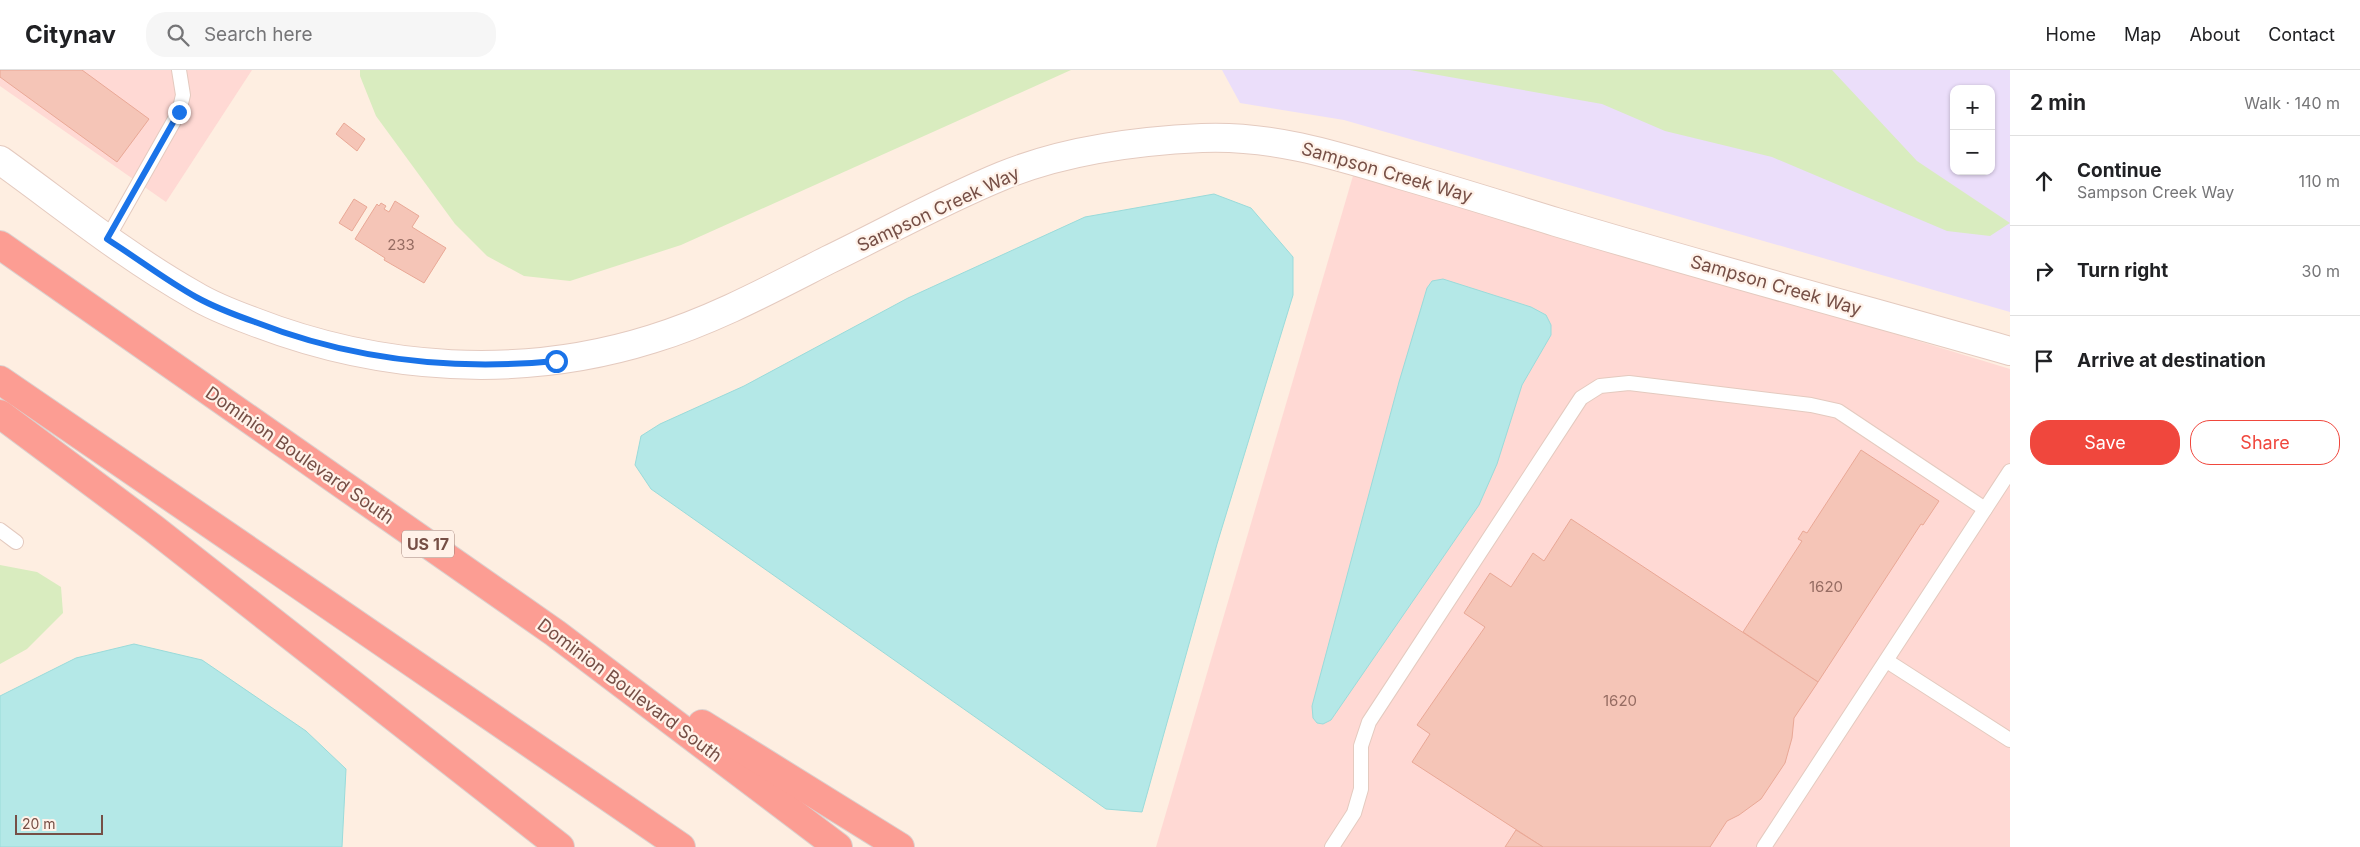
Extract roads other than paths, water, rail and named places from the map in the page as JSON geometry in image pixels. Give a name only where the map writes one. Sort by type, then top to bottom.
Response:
[{"type":"highway","name":"Dominion Boulevard South","points":[[5,249],[555,633],[838,847]]},
{"type":"highway","points":[[0,380],[681,847]]},
{"type":"highway","points":[[0,414],[152,528],[560,847]]},
{"type":"highway","points":[[555,633],[900,847]]},
{"type":"street","name":"Sampson Creek Way","points":[[0,160],[107,239],[196,297],[235,314],[316,344],[404,361],[457,365],[515,365],[594,354],[651,340],[709,319],[1005,174],[1099,148],[1147,142],[1208,138],[1259,140],[1313,148],[1605,236],[2010,351]]},
{"type":"lane","points":[[107,239],[179,112],[183,95],[179,70]]},
{"type":"lane","points":[[1332,847],[1354,813],[1361,789],[1361,746],[1368,722],[1581,398],[1600,386],[1629,383],[1811,405],[1838,412],[1985,509]]},
{"type":"lane","points":[[1764,847],[2010,471]]},
{"type":"lane","points":[[0,530],[16,542]]},
{"type":"lane","points":[[1887,661],[2010,740]]},
{"type":"water","points":[[1214,194],[1251,208],[1293,257],[1293,295],[1217,544],[1142,812],[1106,809],[651,489],[635,465],[641,436],[660,424],[744,386],[908,298],[1085,217]]},
{"type":"water","points":[[1443,279],[1531,307],[1546,315],[1551,325],[1551,335],[1522,385],[1497,464],[1479,505],[1331,720],[1323,724],[1317,723],[1313,718],[1312,706],[1399,382],[1427,288],[1432,281]]},
{"type":"water","points":[[134,644],[202,660],[306,731],[346,769],[342,847],[0,847],[0,696],[76,658]]}]
